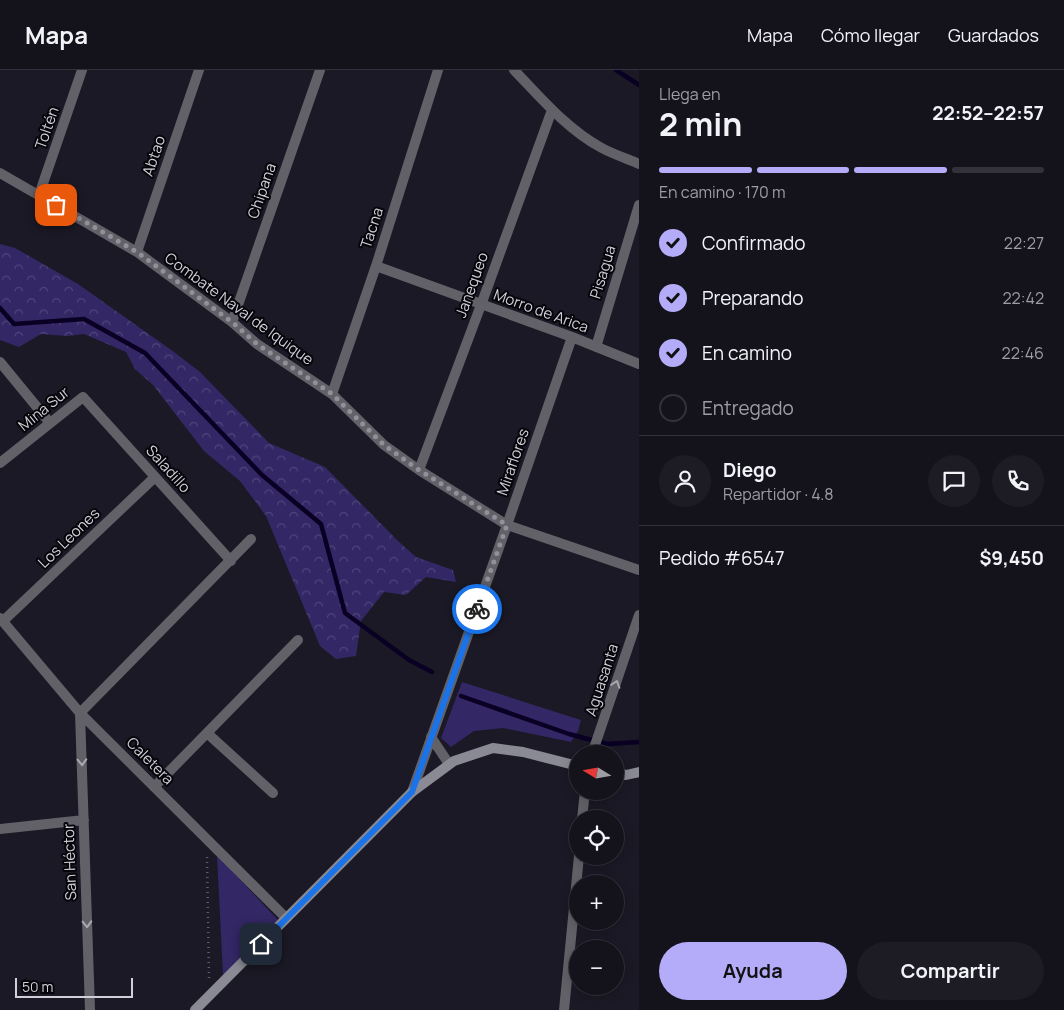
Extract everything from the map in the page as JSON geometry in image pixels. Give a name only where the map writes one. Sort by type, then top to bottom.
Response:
[{"type":"main road","points":[[195,1010],[412,792],[449,764],[493,748],[523,752],[569,764]]},
{"type":"main road","points":[[624,775],[639,772]]},
{"type":"street","name":"Toltén","points":[[39,196],[82,70]]},
{"type":"street","name":"Abtao","points":[[137,252],[200,70]]},
{"type":"street","name":"Chipana","points":[[232,322],[320,70]]},
{"type":"street","name":"Tacna","points":[[332,394],[376,266],[438,70]]},
{"type":"street","points":[[514,70],[552,110],[576,130],[601,147],[639,164]]},
{"type":"street","name":"Janequeo","points":[[419,470],[552,110]]},
{"type":"street","name":"Combate Naval de Iquique","points":[[0,173],[137,252],[232,322],[257,344],[332,394],[384,445],[419,470],[507,525],[639,570]]},
{"type":"street","name":"Pisagua","points":[[596,347],[639,205]]},
{"type":"street","name":"Morro de Arica","points":[[376,266],[639,364]]},
{"type":"street","name":"Miraflores","points":[[412,792],[572,338]]},
{"type":"street","points":[[0,362],[50,423]]},
{"type":"street","name":"Mina Sur","points":[[0,463],[83,397]]},
{"type":"street","name":"Saladillo","points":[[83,397],[231,561]]},
{"type":"street","name":"Los Leones","points":[[1,620],[155,477]]},
{"type":"street","points":[[80,713],[251,539]]},
{"type":"street","name":"Aguasanta","points":[[595,745],[639,615]]},
{"type":"street","name":"Caletera","points":[[1,620],[80,713],[286,918]]},
{"type":"street","points":[[154,786],[298,640]]},
{"type":"street","name":"San Héctor","points":[[80,713],[90,1010]]},
{"type":"street","points":[[207,733],[273,793]]},
{"type":"street","points":[[431,737],[449,764]]},
{"type":"street","points":[[0,829],[84,820]]},
{"type":"street","points":[[564,1010],[578,865]]},
{"type":"path","points":[[207,839],[210,995]]},
{"type":"green space","points":[[0,244],[15,248],[78,284],[174,352],[200,372],[269,443],[325,467],[416,557],[453,570],[456,582],[426,577],[406,595],[384,592],[361,621],[356,656],[336,659],[320,646],[266,516],[240,481],[204,451],[153,385],[135,369],[126,352],[84,334],[67,336],[41,334],[19,347],[0,340]]},
{"type":"green space","points":[[462,682],[581,720],[578,731],[571,742],[503,728],[474,731],[451,747],[441,738]]},
{"type":"green space","points":[[217,855],[279,921],[223,976]]},
{"type":"waterway","points":[[616,70],[639,85]]},
{"type":"waterway","points":[[0,308],[14,324],[84,319],[145,353],[262,475],[321,524],[345,613],[409,660],[432,672]]},
{"type":"waterway","points":[[461,696],[569,734],[607,744],[639,742]]},
{"type":"way so far","points":[[56,205],[137,252],[232,322],[257,344],[332,394],[384,445],[419,470],[507,525],[477,609]]},
{"type":"route","points":[[261,944],[412,792],[477,609]]}]
